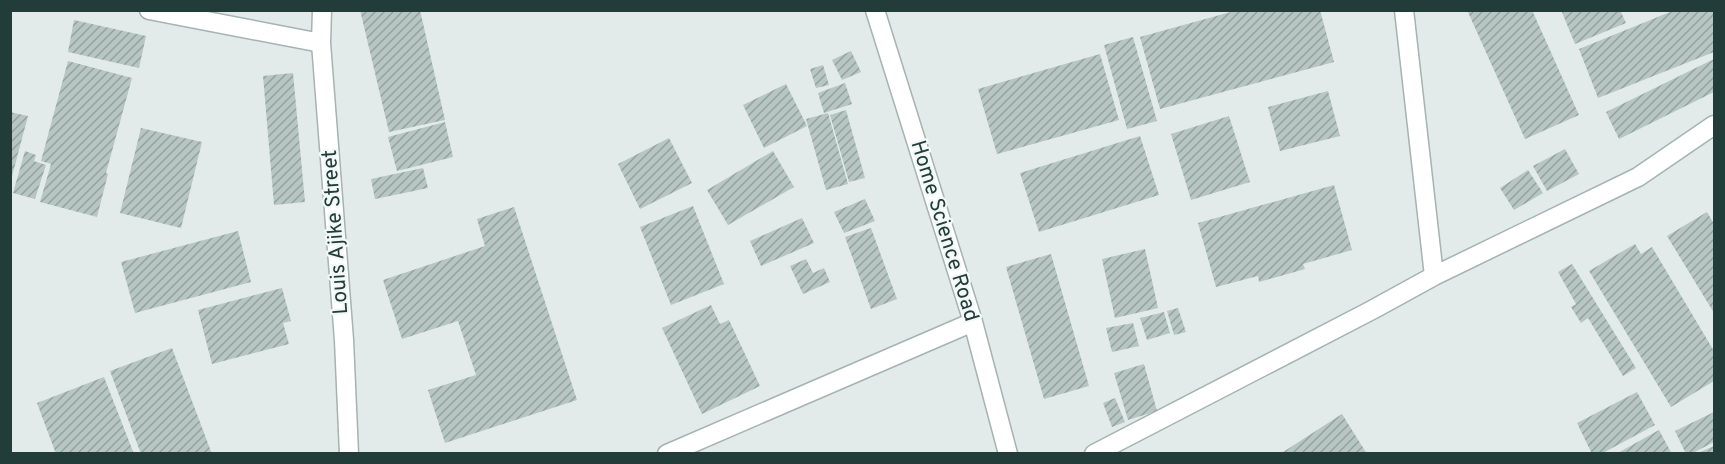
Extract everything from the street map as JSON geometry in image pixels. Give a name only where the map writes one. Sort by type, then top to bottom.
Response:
[{"type":"street","points":[[149,10],[321,43]]},
{"type":"street","name":"Louis Ajike Street","points":[[322,10],[321,43],[344,340],[349,453]]},
{"type":"street","name":"Home Science Road","points":[[874,10],[973,322],[1008,453]]},
{"type":"street","points":[[1404,10],[1434,276]]},
{"type":"street","points":[[1094,453],[1434,276],[1638,177],[1714,125]]},
{"type":"street","points":[[667,453],[973,322]]},
{"type":"building","points":[[360,10],[420,10],[445,120],[389,132]]},
{"type":"building","points":[[1238,10],[1320,10],[1334,62],[1160,109],[1140,37]]},
{"type":"building","points":[[1467,10],[1532,10],[1579,115],[1525,139]]},
{"type":"building","points":[[1561,10],[1620,10],[1626,23],[1575,44]]},
{"type":"building","points":[[1675,10],[1714,10],[1714,52],[1598,98],[1579,49]]},
{"type":"building","points":[[74,20],[146,36],[139,68],[68,52]]},
{"type":"building","points":[[1133,37],[1157,121],[1127,129],[1104,45]]},
{"type":"building","points":[[851,51],[861,72],[842,80],[832,60]]},
{"type":"building","points":[[1100,54],[1119,120],[997,154],[978,89]]},
{"type":"building","points":[[1714,59],[1714,92],[1619,139],[1606,112]]},
{"type":"building","points":[[68,61],[132,78],[106,173],[108,174],[97,217],[40,202],[51,164],[41,161]]},
{"type":"building","points":[[823,65],[829,85],[816,88],[810,69]]},
{"type":"building","points":[[293,73],[305,202],[274,205],[263,76]]},
{"type":"building","points":[[845,83],[852,104],[824,113],[818,93]]},
{"type":"building","points":[[786,84],[807,126],[764,148],[743,105]]},
{"type":"building","points":[[1328,91],[1340,136],[1280,151],[1268,107]]},
{"type":"building","points":[[846,110],[865,178],[849,182],[830,115]]},
{"type":"building","points":[[10,112],[28,116],[11,180],[10,180]]},
{"type":"building","points":[[828,113],[848,184],[826,190],[806,119]]},
{"type":"building","points":[[1229,116],[1250,182],[1191,200],[1171,134]]},
{"type":"building","points":[[445,122],[453,157],[397,171],[388,137]]},
{"type":"building","points":[[141,128],[202,142],[181,228],[120,213]]},
{"type":"building","points":[[1140,136],[1159,195],[1039,232],[1020,173]]},
{"type":"building","points":[[669,138],[692,183],[640,209],[618,164]]},
{"type":"building","points":[[1565,149],[1579,174],[1547,191],[1533,166]]},
{"type":"building","points":[[25,151],[36,155],[34,161],[46,165],[35,199],[13,193]]},
{"type":"building","points":[[773,151],[794,187],[728,225],[707,190]]},
{"type":"building","points":[[423,168],[428,188],[375,199],[371,179]]},
{"type":"building","points":[[1528,170],[1543,193],[1514,210],[1500,188]]},
{"type":"building","points":[[1334,185],[1352,250],[1303,264],[1305,269],[1259,282],[1258,276],[1216,287],[1198,223]]},
{"type":"building","points":[[865,199],[875,221],[844,233],[834,212]]},
{"type":"building","points":[[693,206],[724,284],[671,305],[640,227]]},
{"type":"building","points":[[514,207],[577,400],[445,443],[428,390],[476,375],[458,321],[402,339],[383,280],[485,246],[477,219]]},
{"type":"building","points":[[1707,212],[1714,224],[1714,313],[1667,236]]},
{"type":"building","points":[[802,218],[814,243],[761,266],[750,241]]},
{"type":"building","points":[[871,228],[897,299],[871,309],[845,237]]},
{"type":"building","points":[[238,231],[251,282],[135,313],[121,262]]},
{"type":"building","points":[[1635,244],[1641,254],[1652,247],[1714,351],[1714,381],[1671,407],[1589,271]]},
{"type":"building","points":[[1145,249],[1158,308],[1115,318],[1102,259]]},
{"type":"building","points":[[1051,254],[1089,386],[1044,399],[1006,267]]},
{"type":"building","points":[[806,259],[813,273],[824,268],[830,282],[803,294],[790,266]]},
{"type":"building","points":[[1572,264],[1636,368],[1623,376],[1588,318],[1581,323],[1571,307],[1576,304],[1558,272]]},
{"type":"building","points":[[282,288],[291,321],[283,323],[289,344],[212,364],[198,310]]},
{"type":"building","points":[[711,305],[720,324],[729,320],[760,386],[702,414],[662,328]]},
{"type":"building","points":[[1178,308],[1186,332],[1174,335],[1167,311]]},
{"type":"building","points":[[1164,312],[1170,333],[1147,340],[1140,318]]},
{"type":"building","points":[[1133,323],[1139,346],[1112,352],[1106,328]]},
{"type":"building","points":[[172,348],[212,454],[141,454],[110,371]]},
{"type":"building","points":[[1144,364],[1157,411],[1128,420],[1114,373]]},
{"type":"building","points":[[104,377],[134,454],[56,454],[37,403]]},
{"type":"building","points":[[1637,392],[1655,425],[1601,454],[1592,454],[1577,423]]},
{"type":"building","points":[[1115,398],[1125,422],[1112,427],[1103,403]]},
{"type":"building","points":[[1714,412],[1714,442],[1691,454],[1686,454],[1675,431]]},
{"type":"building","points":[[1342,414],[1367,454],[1280,454]]},
{"type":"building","points":[[1659,430],[1672,454],[1616,454]]},
{"type":"building","points":[[1714,446],[1714,454],[1701,454],[1700,452]]}]
